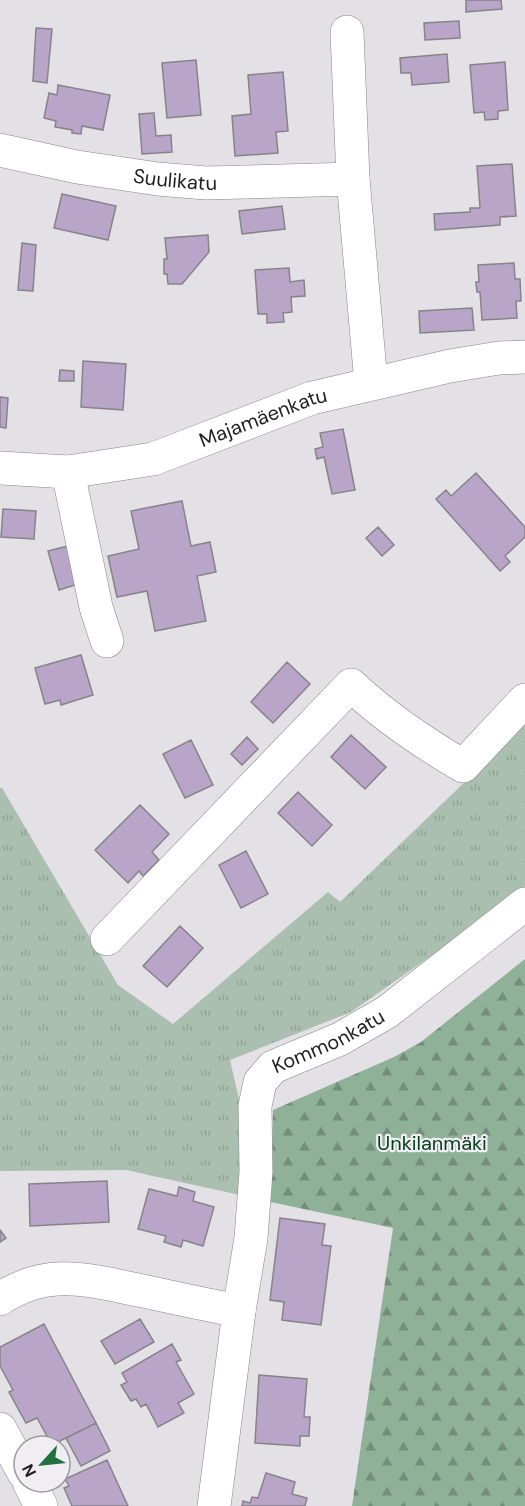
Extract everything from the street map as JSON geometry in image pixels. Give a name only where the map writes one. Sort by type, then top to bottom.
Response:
[{"type":"street","points":[[347,32],[353,178],[371,383]]},
{"type":"street","name":"Suulikatu","points":[[0,150],[77,167],[158,179],[206,183],[353,178]]},
{"type":"street","name":"Majamäenkatu","points":[[0,468],[68,472],[153,459],[312,398],[450,366],[499,358],[525,357]]},
{"type":"street","points":[[68,472],[96,607],[107,641]]},
{"type":"street","points":[[107,939],[351,685],[372,705],[414,737],[462,766],[525,700]]},
{"type":"street","name":"Kommonkatu","points":[[214,1506],[239,1311],[251,1238],[256,1172],[255,1106],[260,1082],[273,1067],[340,1039],[387,1012],[525,904]]},
{"type":"street","points":[[0,1299],[22,1286],[44,1280],[86,1278],[239,1311]]},
{"type":"street","points":[[0,1429],[12,1451]]},
{"type":"green space","points":[[525,724],[525,890],[351,1012],[230,1060],[243,1117],[240,1195],[126,1170],[0,1171],[0,788],[118,985],[173,1024],[328,892],[340,902]]},
{"type":"green space","name":"Unkilanmäki","points":[[525,959],[525,1506],[352,1506],[393,1228],[271,1202],[273,1110],[394,1057],[421,1042]]},
{"type":"building","points":[[466,0],[501,0],[502,9],[466,12]]},
{"type":"building","points":[[459,21],[460,38],[425,40],[424,23]]},
{"type":"building","points":[[36,28],[52,29],[47,83],[33,81]]},
{"type":"building","points":[[447,54],[449,82],[412,85],[411,73],[401,73],[400,58]]},
{"type":"building","points":[[196,60],[201,115],[167,118],[162,63]]},
{"type":"building","points":[[505,62],[508,110],[498,111],[498,119],[485,120],[484,112],[474,113],[470,65]]},
{"type":"building","points":[[283,72],[288,131],[276,132],[278,153],[235,156],[232,116],[251,114],[248,75]]},
{"type":"building","points":[[58,85],[110,95],[103,130],[82,126],[81,134],[72,133],[72,130],[55,127],[56,121],[44,118],[49,93],[57,95]]},
{"type":"building","points":[[154,113],[156,136],[171,135],[172,152],[142,154],[139,114]]},
{"type":"building","points":[[512,164],[516,216],[500,217],[500,225],[435,230],[434,214],[470,212],[470,208],[480,208],[477,166]]},
{"type":"building","points":[[62,194],[116,206],[108,240],[54,228]]},
{"type":"building","points":[[282,206],[285,229],[242,234],[239,211]]},
{"type":"building","points":[[208,235],[209,252],[182,284],[168,284],[167,274],[164,274],[164,259],[167,259],[165,238]]},
{"type":"building","points":[[22,243],[36,245],[33,291],[18,290]]},
{"type":"building","points":[[514,263],[515,279],[520,279],[521,301],[516,301],[517,318],[482,320],[480,292],[477,292],[476,282],[479,282],[478,265]]},
{"type":"building","points":[[289,268],[290,282],[304,280],[305,296],[291,297],[292,312],[283,313],[284,322],[267,323],[267,314],[258,314],[255,270]]},
{"type":"building","points":[[472,308],[474,330],[420,333],[419,311]]},
{"type":"building","points":[[83,361],[126,364],[123,410],[81,407]]},
{"type":"building","points":[[60,370],[74,371],[74,381],[59,381]]},
{"type":"building","points":[[0,397],[8,398],[6,428],[0,427]]},
{"type":"building","points":[[343,429],[355,490],[332,494],[324,457],[317,459],[315,449],[323,447],[320,433]]},
{"type":"building","points":[[476,473],[525,527],[525,537],[505,556],[510,562],[500,571],[436,499],[446,490],[451,496]]},
{"type":"building","points":[[182,501],[191,546],[210,542],[216,572],[197,576],[206,621],[155,631],[147,591],[117,597],[108,556],[139,549],[131,511]]},
{"type":"building","points":[[3,509],[36,511],[34,539],[1,537]]},
{"type":"building","points":[[378,527],[394,545],[382,556],[366,538]]},
{"type":"building","points":[[68,546],[78,584],[59,590],[48,551]]},
{"type":"building","points":[[81,655],[93,695],[61,705],[60,700],[45,704],[35,668]]},
{"type":"building","points":[[287,662],[310,684],[273,723],[251,702]]},
{"type":"building","points":[[351,735],[386,767],[365,789],[331,757]]},
{"type":"building","points":[[247,737],[258,749],[242,765],[231,754]]},
{"type":"building","points":[[191,740],[213,785],[185,798],[163,754]]},
{"type":"building","points":[[298,792],[332,825],[312,846],[278,813]]},
{"type":"building","points":[[140,805],[169,834],[152,852],[159,860],[143,876],[139,871],[128,883],[95,850]]},
{"type":"building","points":[[246,851],[268,894],[241,908],[219,865]]},
{"type":"building","points":[[180,926],[203,948],[167,987],[143,966]]},
{"type":"building","points":[[107,1181],[109,1222],[30,1226],[29,1184]]},
{"type":"building","points":[[179,1187],[195,1192],[193,1201],[214,1207],[203,1246],[183,1240],[181,1247],[164,1242],[166,1236],[138,1229],[149,1189],[177,1196]]},
{"type":"building","points":[[280,1218],[325,1224],[322,1245],[331,1246],[321,1325],[282,1320],[284,1302],[270,1300]]},
{"type":"building","points":[[0,1230],[6,1238],[0,1242]]},
{"type":"building","points":[[140,1319],[154,1342],[115,1364],[101,1341]]},
{"type":"building","points":[[44,1324],[96,1423],[72,1435],[46,1434],[37,1418],[26,1423],[9,1392],[13,1390],[0,1366],[0,1347]]},
{"type":"building","points":[[172,1344],[181,1360],[176,1362],[194,1394],[178,1403],[184,1413],[158,1427],[146,1404],[141,1407],[136,1399],[131,1401],[121,1385],[127,1382],[122,1373]]},
{"type":"building","points":[[259,1375],[307,1379],[304,1417],[310,1417],[309,1436],[300,1436],[300,1446],[255,1443]]},
{"type":"building","points":[[96,1423],[110,1451],[81,1466],[72,1449],[72,1435]]},
{"type":"building","points":[[107,1460],[128,1506],[72,1506],[67,1494],[72,1494],[72,1476]]},
{"type":"building","points":[[266,1473],[295,1482],[292,1494],[307,1498],[305,1506],[242,1506],[243,1501],[250,1503],[252,1497],[258,1498]]}]
